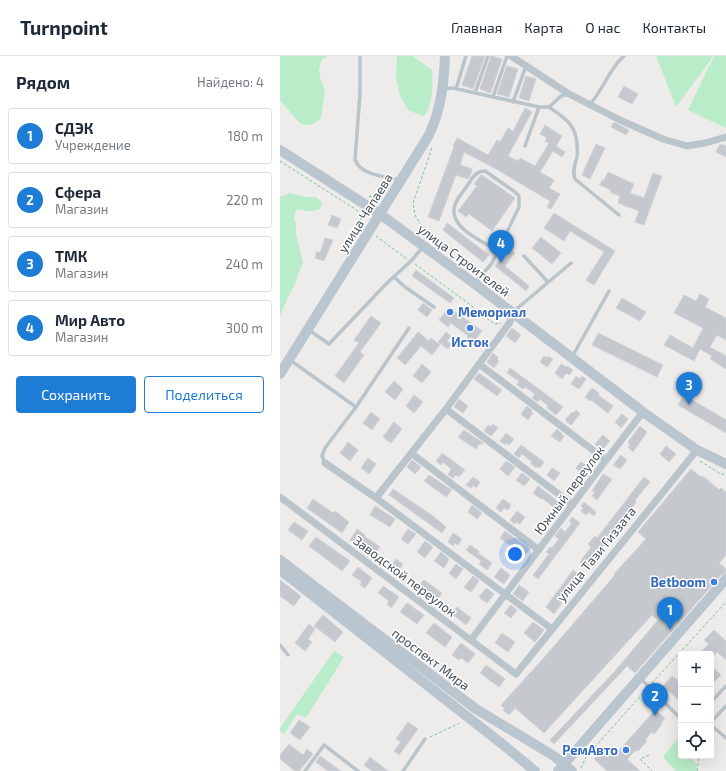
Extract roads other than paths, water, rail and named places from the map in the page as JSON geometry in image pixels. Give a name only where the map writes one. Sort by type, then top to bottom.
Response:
[{"type":"street","name":"улица Чапаева","points":[[280,374],[370,231],[397,179],[429,135],[436,121],[443,89],[444,56]]},
{"type":"street","points":[[511,56],[570,94],[622,121],[663,139],[687,146],[705,143],[726,136]]},
{"type":"street","name":"улица Строителей","points":[[280,150],[380,214],[475,284],[511,317],[571,358],[643,412],[697,450],[726,464]]},
{"type":"street","points":[[376,498],[446,409],[511,317]]},
{"type":"street","points":[[478,364],[606,460]]},
{"type":"street","points":[[446,409],[573,505]]},
{"type":"street","name":"Южный переулок","points":[[471,640],[643,412]]},
{"type":"street","name":"улица Тази Гиззата","points":[[516,674],[697,450]]},
{"type":"street","points":[[411,453],[539,550]]},
{"type":"street","points":[[325,463],[376,498],[552,629]]},
{"type":"street","name":"Заводской переулок","points":[[280,496],[516,674]]},
{"type":"street","name":"проспект Мира","points":[[280,560],[476,709],[554,756],[561,768],[576,770]]},
{"type":"street","name":"проспект Мира","points":[[280,570],[535,771]]},
{"type":"street","points":[[561,768],[726,579]]},
{"type":"street","points":[[501,743],[503,738],[511,731]]},
{"type":"lane","points":[[456,89],[466,56]]},
{"type":"lane","points":[[475,93],[488,56]]},
{"type":"lane","points":[[493,97],[507,56]]},
{"type":"lane","points":[[590,104],[598,94],[615,64],[624,56]]},
{"type":"lane","points":[[360,57],[360,93],[354,160],[357,166],[362,170],[397,179]]},
{"type":"lane","points":[[513,102],[526,66]]},
{"type":"lane","points":[[443,89],[456,89],[513,102],[539,107],[549,107],[574,128],[577,142],[577,154],[573,175],[575,179],[619,215]]},
{"type":"lane","points":[[549,107],[561,96],[570,94]]},
{"type":"lane","points":[[525,146],[539,107]]},
{"type":"lane","points":[[475,284],[492,263],[498,251],[519,207],[518,196],[515,192],[485,171],[479,171],[474,175],[455,204],[454,212],[456,221],[461,228],[498,251]]},
{"type":"lane","points":[[308,330],[329,344],[424,246]]},
{"type":"lane","points":[[524,256],[548,282]]},
{"type":"lane","points":[[511,317],[548,282],[571,263]]},
{"type":"lane","points":[[394,277],[404,287],[434,307]]},
{"type":"lane","points":[[571,358],[609,291]]},
{"type":"lane","points":[[325,463],[322,452],[356,407],[409,328]]},
{"type":"lane","points":[[289,359],[356,407]]},
{"type":"lane","points":[[280,645],[288,655]]},
{"type":"lane","points":[[640,678],[678,716]]},
{"type":"lane","points":[[714,699],[726,686]]},
{"type":"lane","points":[[714,719],[726,706]]},
{"type":"lane","points":[[714,728],[726,738]]},
{"type":"lane","points":[[404,771],[425,739]]},
{"type":"lane","points":[[305,771],[324,745],[358,771]]},
{"type":"place","name":"Мир Авто","points":[[501,263]]},
{"type":"place","name":"Мемориал","points":[[450,312]]},
{"type":"place","name":"Исток","points":[[470,328]]},
{"type":"place","name":"ТМК","points":[[689,405]]},
{"type":"place","name":"Betboom","points":[[714,582]]},
{"type":"place","name":"СДЭК","points":[[670,630]]},
{"type":"place","name":"Сфера","points":[[655,716]]},
{"type":"place","name":"РемАвто","points":[[626,750]]}]
